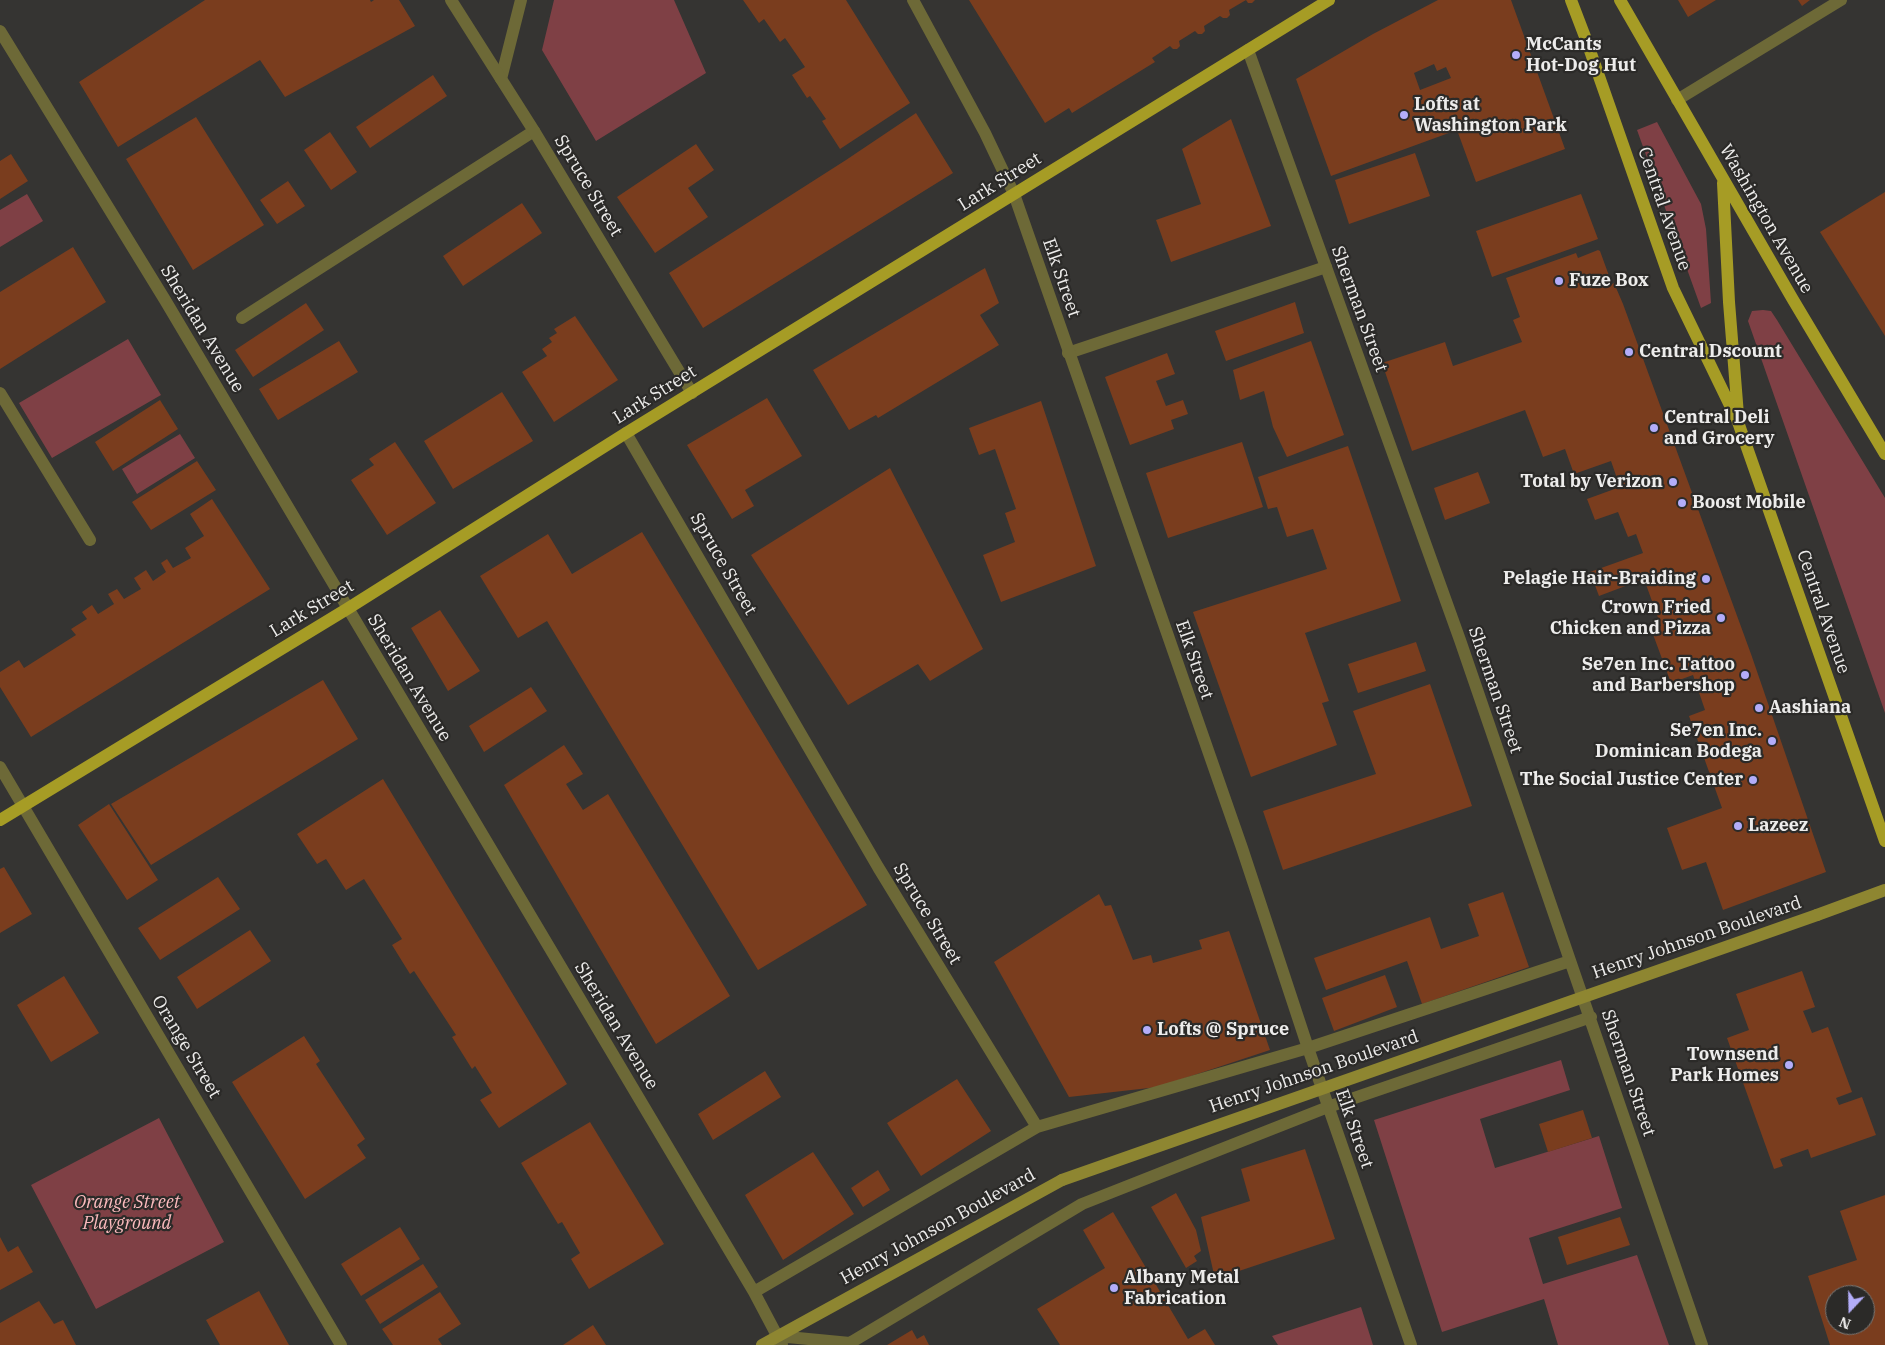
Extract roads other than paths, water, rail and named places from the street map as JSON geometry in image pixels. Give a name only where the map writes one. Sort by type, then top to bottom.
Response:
[{"type":"main road","name":"Lark Street","points":[[0,820],[347,609],[626,433],[1329,0]]},
{"type":"main road","name":"Central Avenue","points":[[1571,0],[1673,288],[1738,422],[1885,841]]},
{"type":"main road","name":"Washington Avenue","points":[[1620,0],[1723,180],[1885,454]]},
{"type":"main road","name":"Central Avenue","points":[[1723,180],[1729,302],[1738,422]]},
{"type":"main road","name":"Henry Johnson Boulevard","points":[[762,1345],[780,1340],[1062,1180],[1885,890]]},
{"type":"street","name":"Spruce Street","points":[[451,0],[461,6],[501,79],[534,130],[692,393]]},
{"type":"street","points":[[501,79],[521,0]]},
{"type":"street","name":"Elk Street","points":[[914,0],[985,133],[1014,194],[1242,848],[1328,1107],[1411,1345]]},
{"type":"street","points":[[1677,100],[1841,0]]},
{"type":"street","name":"Sheridan Avenue","points":[[0,31],[165,300],[754,1292],[780,1340]]},
{"type":"street","name":"Sherman Street","points":[[1248,50],[1460,640],[1702,1345]]},
{"type":"street","points":[[242,318],[534,130]]},
{"type":"street","points":[[1068,353],[1326,267]]},
{"type":"street","points":[[0,393],[90,540]]},
{"type":"street","name":"Spruce Street","points":[[626,433],[878,867],[1037,1127]]},
{"type":"street","name":"Orange Street","points":[[0,767],[341,1345]]},
{"type":"street","name":"Henry Johnson Boulevard","points":[[1037,1127],[1308,1048],[1570,961]]},
{"type":"street","points":[[780,1340],[850,1343],[1082,1204],[1328,1107],[1590,1017]]},
{"type":"street","points":[[754,1292],[1037,1127]]},
{"type":"place","name":"McCants Hot-Dog Hut","points":[[1516,55]]},
{"type":"place","name":"Lofts at Washington Park","points":[[1404,115]]},
{"type":"place","name":"Fuze Box","points":[[1559,281]]},
{"type":"place","name":"Central Dscount","points":[[1629,352]]},
{"type":"place","name":"Central Deli and Grocery","points":[[1654,428]]},
{"type":"place","name":"Total by Verizon","points":[[1673,482]]},
{"type":"place","name":"Boost Mobile","points":[[1682,503]]},
{"type":"place","name":"Pelagie Hair-Braiding","points":[[1706,579]]},
{"type":"place","name":"Crown Fried Chicken and Pizza","points":[[1721,618]]},
{"type":"place","name":"Se7en Inc. Tattoo and Barbershop","points":[[1745,675]]},
{"type":"place","name":"Aashiana","points":[[1759,708]]},
{"type":"place","name":"Se7en Inc. Dominican Bodega","points":[[1772,741]]},
{"type":"place","name":"The Social Justice Center","points":[[1753,780]]},
{"type":"place","name":"Lazeez","points":[[1738,826]]},
{"type":"place","name":"Lofts @ Spruce","points":[[1147,1030]]},
{"type":"place","name":"Townsend Park Homes","points":[[1789,1065]]},
{"type":"place","name":"Albany Metal Fabrication","points":[[1114,1288]]},
{"type":"park label","name":"Orange Street Playground","points":[[127,1213]]}]
